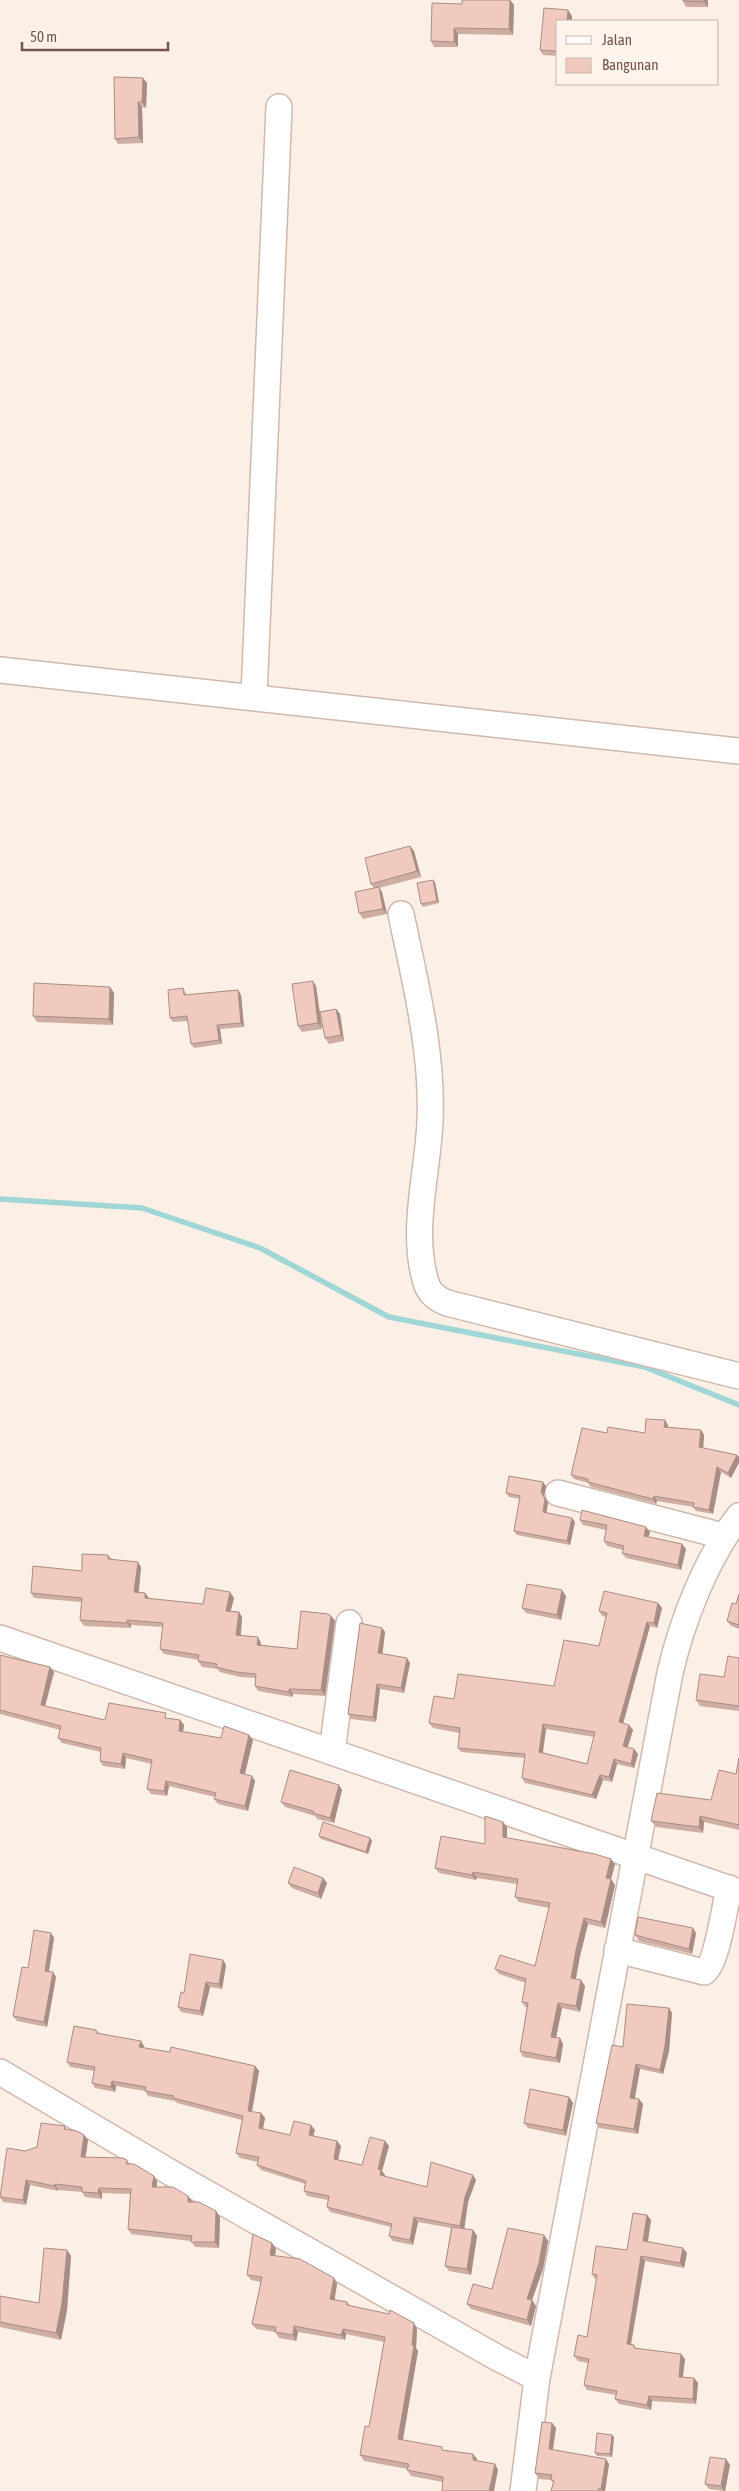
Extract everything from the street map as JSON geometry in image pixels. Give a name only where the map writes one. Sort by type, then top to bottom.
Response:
[{"type":"street","points":[[254,696],[279,107]]},
{"type":"street","points":[[0,670],[254,696],[739,751]]},
{"type":"street","points":[[401,914],[425,1031],[430,1120],[420,1225],[422,1261],[429,1289],[435,1298],[447,1303],[739,1376]]},
{"type":"street","points":[[558,1493],[723,1536]]},
{"type":"street","points":[[523,2491],[537,2378],[653,1752],[675,1650],[723,1536],[739,1516]]},
{"type":"street","points":[[332,1752],[349,1623]]},
{"type":"street","points":[[0,1638],[734,1890],[708,1970],[704,1972],[617,1950]]},
{"type":"street","points":[[0,2072],[487,2353],[537,2378]]},
{"type":"building","points":[[462,0],[510,0],[509,29],[454,28],[454,42],[431,41],[432,3],[462,4]]},
{"type":"building","points":[[704,0],[704,2],[683,1]]},
{"type":"building","points":[[544,8],[568,10],[567,20],[556,20],[556,51],[540,50]]},
{"type":"building","points":[[114,77],[143,78],[142,102],[138,102],[139,137],[115,139]]},
{"type":"building","points":[[410,846],[417,871],[371,884],[365,858]]},
{"type":"building","points":[[433,880],[437,901],[421,904],[417,883]]},
{"type":"building","points":[[379,887],[383,909],[359,913],[355,892]]},
{"type":"building","points":[[313,981],[318,1023],[298,1026],[292,984]]},
{"type":"building","points":[[34,983],[110,987],[109,1019],[33,1016]]},
{"type":"building","points":[[183,988],[184,995],[238,990],[241,1023],[217,1025],[219,1040],[191,1044],[187,1016],[170,1018],[168,990]]},
{"type":"building","points":[[336,1009],[341,1035],[325,1038],[320,1012]]},
{"type":"building","points":[[646,1419],[665,1420],[664,1427],[701,1430],[699,1447],[737,1455],[728,1473],[717,1467],[709,1510],[693,1507],[694,1503],[654,1496],[653,1499],[588,1482],[588,1479],[571,1475],[582,1428],[607,1433],[608,1427],[645,1433]]},
{"type":"building","points":[[509,1476],[543,1482],[541,1492],[545,1499],[543,1512],[572,1518],[567,1541],[514,1531],[520,1496],[506,1493]]},
{"type":"building","points":[[582,1510],[646,1527],[644,1536],[682,1544],[678,1565],[622,1553],[624,1546],[604,1541],[607,1525],[580,1520]]},
{"type":"building","points":[[82,1554],[108,1555],[108,1559],[138,1562],[134,1592],[145,1593],[145,1598],[203,1604],[206,1588],[230,1592],[226,1611],[239,1612],[236,1635],[258,1637],[257,1645],[297,1649],[301,1611],[328,1614],[331,1616],[321,1690],[289,1689],[289,1692],[255,1686],[256,1674],[236,1672],[216,1667],[217,1664],[198,1661],[199,1655],[160,1649],[163,1623],[127,1620],[127,1623],[80,1620],[82,1598],[31,1593],[33,1566],[82,1571]]},
{"type":"building","points":[[527,1584],[562,1590],[557,1615],[522,1608]]},
{"type":"building","points":[[604,1591],[658,1603],[654,1623],[647,1622],[619,1722],[629,1725],[623,1746],[634,1749],[631,1764],[614,1759],[609,1777],[600,1775],[592,1795],[522,1778],[525,1754],[458,1748],[460,1728],[429,1723],[434,1696],[454,1699],[458,1674],[554,1686],[564,1640],[599,1646],[607,1613],[599,1611]],"holes":[[[543,1724],[595,1732],[587,1764],[539,1752]]]},
{"type":"building","points":[[739,1594],[739,1625],[727,1621],[732,1603],[736,1604]]},
{"type":"building","points":[[360,1623],[382,1628],[378,1653],[407,1658],[401,1688],[377,1684],[373,1717],[348,1714]]},
{"type":"building","points":[[0,1655],[50,1667],[41,1705],[105,1720],[109,1703],[166,1713],[165,1718],[180,1720],[179,1731],[221,1738],[224,1726],[249,1735],[240,1773],[252,1776],[245,1806],[214,1799],[216,1793],[166,1781],[164,1791],[147,1789],[152,1760],[123,1753],[121,1764],[100,1761],[101,1748],[58,1738],[61,1726],[0,1710]]},
{"type":"building","points":[[728,1656],[739,1658],[739,1706],[696,1700],[700,1674],[724,1677]]},
{"type":"building","points":[[739,1758],[739,1825],[700,1816],[699,1827],[651,1821],[657,1793],[711,1800],[719,1770],[736,1774]]},
{"type":"building","points":[[290,1770],[339,1785],[330,1818],[281,1802]]},
{"type":"building","points":[[485,1816],[503,1822],[503,1837],[595,1854],[611,1859],[606,1878],[611,1879],[601,1922],[584,1918],[576,1950],[571,1978],[581,1980],[576,2006],[558,2003],[551,2037],[560,2038],[556,2058],[520,2051],[528,2003],[522,2002],[526,1979],[495,1969],[500,1955],[535,1966],[550,1903],[515,1897],[518,1879],[473,1872],[472,1875],[435,1868],[441,1836],[485,1844]]},
{"type":"building","points":[[323,1822],[370,1838],[366,1852],[319,1836]]},
{"type":"building","points":[[294,1867],[323,1878],[318,1893],[288,1883]]},
{"type":"building","points":[[638,1917],[693,1928],[689,1949],[635,1935]]},
{"type":"building","points":[[34,1930],[51,1933],[45,1971],[53,1972],[44,2022],[13,2016],[22,1967],[28,1968]]},
{"type":"building","points":[[190,1954],[223,1960],[219,1984],[206,1982],[200,2011],[178,2007],[181,1992],[184,1993]]},
{"type":"building","points":[[627,2004],[669,2008],[665,2046],[660,2070],[636,2064],[630,2098],[639,2099],[634,2129],[596,2123],[612,2045],[623,2047]]},
{"type":"building","points":[[74,2026],[96,2030],[96,2033],[141,2041],[139,2047],[170,2052],[171,2047],[255,2066],[248,2111],[261,2113],[259,2128],[290,2135],[294,2121],[311,2125],[309,2135],[337,2141],[334,2159],[362,2165],[370,2137],[385,2141],[378,2169],[381,2170],[380,2175],[427,2187],[431,2162],[473,2175],[465,2197],[460,2226],[414,2217],[410,2240],[389,2236],[392,2224],[327,2207],[329,2196],[304,2191],[306,2181],[257,2165],[259,2157],[236,2153],[243,2116],[173,2098],[174,2096],[145,2091],[146,2087],[112,2081],[111,2087],[92,2083],[95,2067],[67,2062]]},
{"type":"building","points":[[530,2089],[569,2097],[563,2130],[524,2123]]},
{"type":"building","points":[[41,2123],[65,2126],[64,2129],[77,2131],[84,2135],[81,2157],[123,2158],[127,2160],[126,2164],[134,2164],[154,2176],[152,2187],[173,2187],[188,2196],[188,2202],[199,2202],[216,2211],[215,2242],[191,2242],[192,2236],[128,2229],[131,2189],[99,2188],[98,2193],[82,2192],[82,2187],[55,2184],[54,2186],[26,2180],[23,2200],[0,2197],[7,2148],[25,2151],[37,2147]]},
{"type":"building","points":[[633,2213],[647,2215],[643,2241],[683,2248],[680,2263],[641,2256],[627,2344],[634,2345],[634,2348],[681,2354],[679,2377],[694,2378],[693,2399],[649,2396],[647,2405],[615,2399],[617,2391],[584,2385],[589,2359],[574,2356],[578,2335],[587,2337],[597,2275],[592,2274],[596,2246],[627,2250]]},
{"type":"building","points":[[452,2227],[473,2230],[467,2269],[445,2266]]},
{"type":"building","points":[[508,2228],[544,2235],[539,2263],[527,2299],[532,2300],[527,2320],[467,2304],[473,2284],[492,2289]]},
{"type":"building","points":[[253,2234],[272,2243],[270,2255],[300,2259],[334,2278],[330,2299],[347,2302],[347,2305],[389,2314],[390,2310],[414,2323],[412,2345],[414,2346],[398,2439],[442,2447],[442,2450],[473,2454],[473,2460],[495,2464],[489,2491],[442,2491],[443,2477],[407,2470],[409,2464],[360,2455],[365,2426],[369,2427],[385,2337],[343,2329],[341,2335],[294,2326],[293,2335],[275,2332],[276,2327],[252,2324],[262,2277],[247,2275]]},
{"type":"building","points":[[44,2248],[67,2250],[62,2303],[56,2333],[0,2322],[0,2296],[39,2303]]},
{"type":"building","points":[[542,2422],[552,2423],[549,2449],[606,2459],[601,2489],[599,2488],[598,2491],[551,2491],[554,2481],[551,2480],[552,2475],[535,2473]]},
{"type":"building","points":[[597,2433],[612,2435],[610,2454],[595,2453]]},
{"type":"building","points":[[710,2457],[726,2459],[721,2486],[705,2484]]},
{"type":"waterway","points":[[0,1199],[142,1208],[260,1248],[389,1317],[645,1367],[739,1405]]}]
